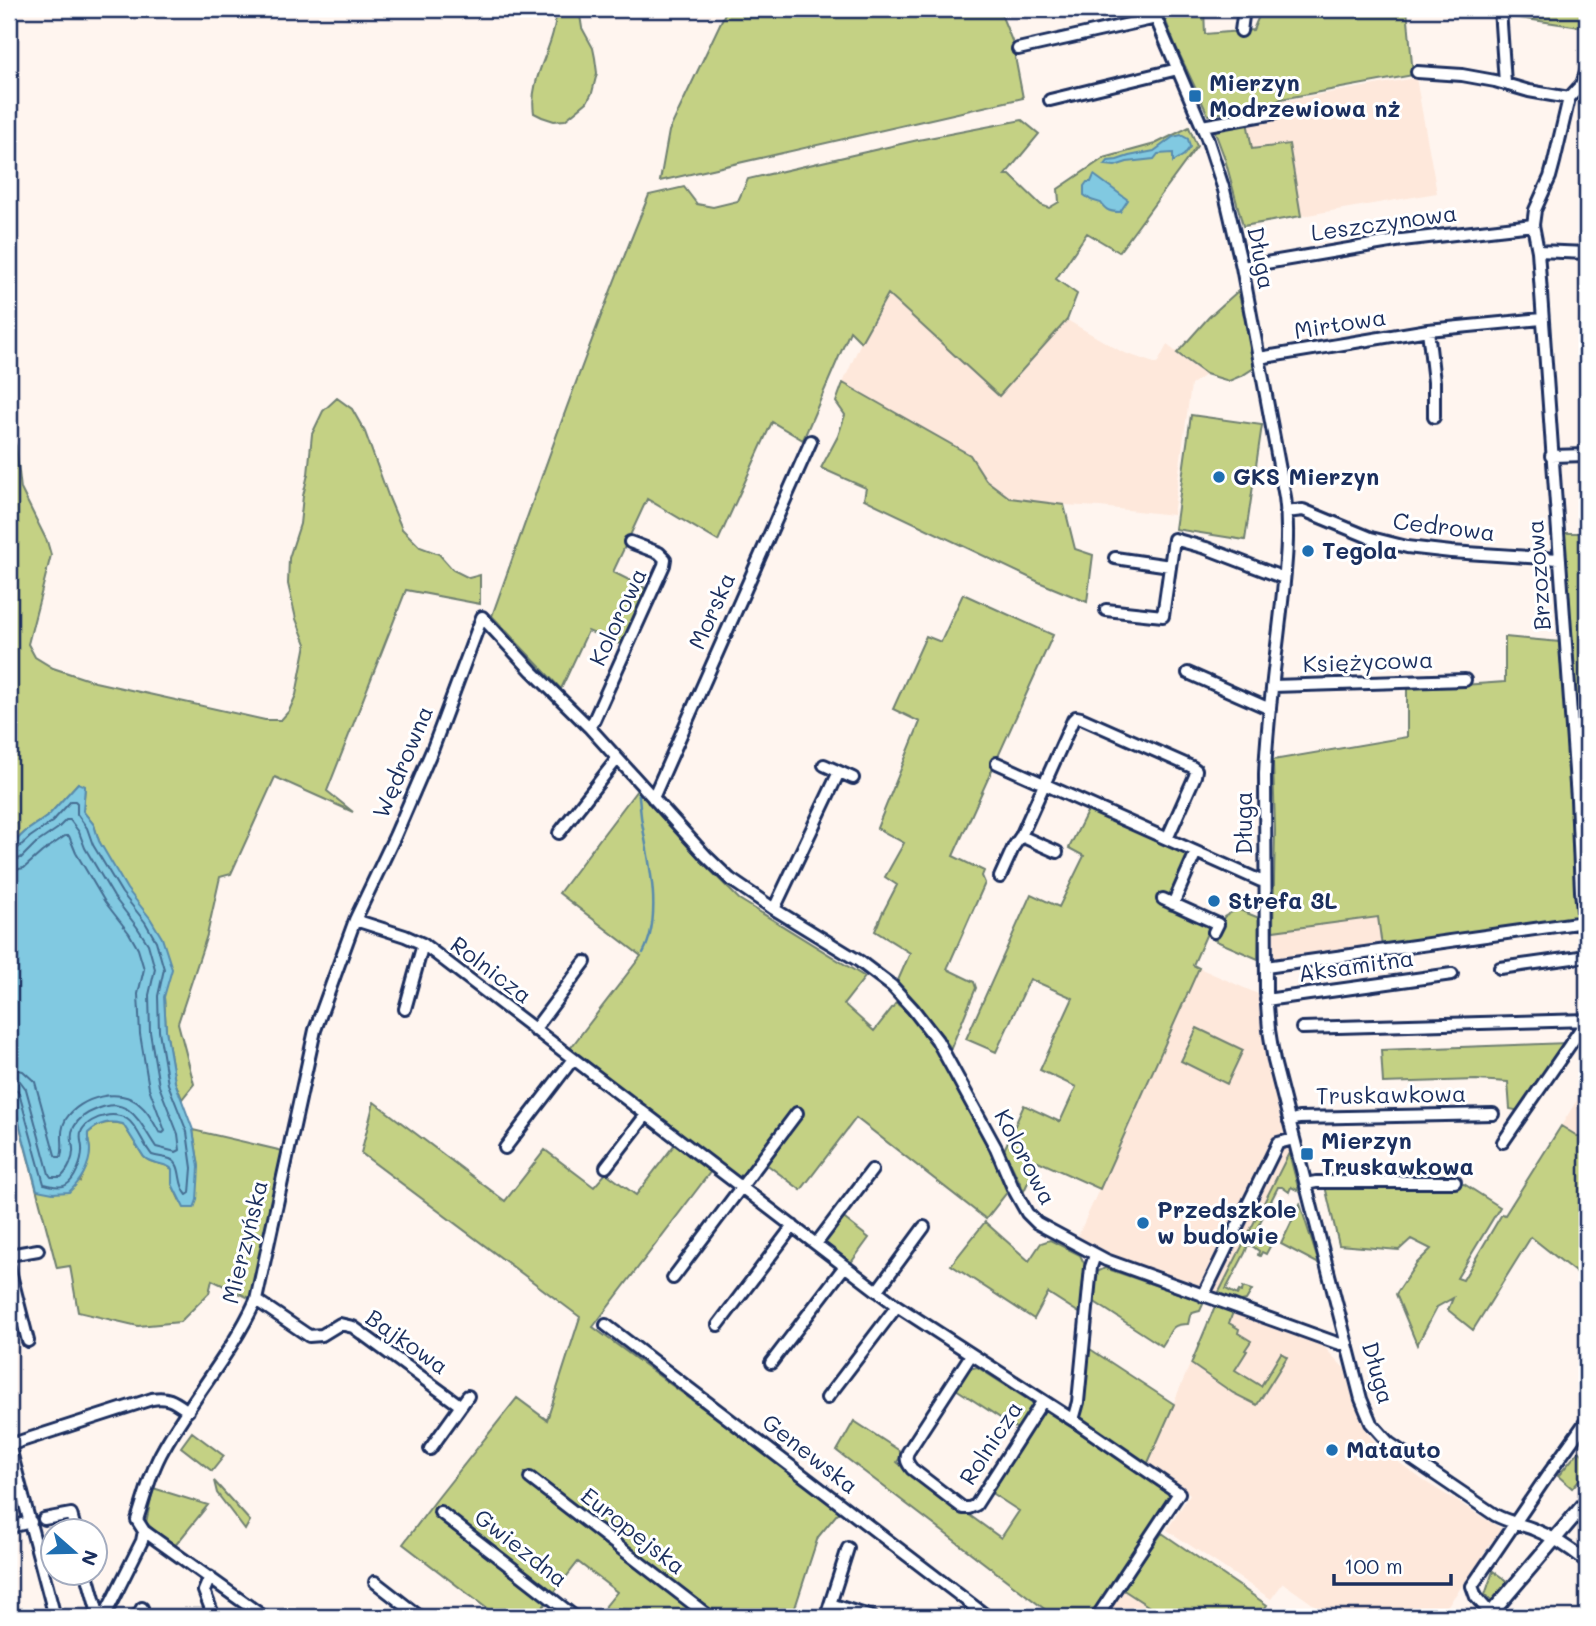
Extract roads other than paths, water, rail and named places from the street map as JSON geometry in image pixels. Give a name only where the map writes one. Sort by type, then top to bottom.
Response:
[{"type":"main road","points":[[1489,1616],[1587,1501]]},
{"type":"street","points":[[1241,31],[1244,9]]},
{"type":"street","points":[[1500,9],[1505,83]]},
{"type":"street","points":[[1018,49],[1154,13]]},
{"type":"street","name":"Długa","points":[[1154,13],[1212,149],[1224,190],[1242,267],[1286,512],[1284,578],[1265,774],[1266,1000],[1272,1051],[1364,1408],[1379,1433],[1399,1451],[1500,1518],[1556,1539],[1569,1546],[1587,1562]]},
{"type":"street","points":[[1050,100],[1178,69]]},
{"type":"street","points":[[1533,225],[1535,210],[1550,177],[1569,98],[1582,84],[1587,70]]},
{"type":"street","points":[[1417,72],[1462,75],[1569,98]]},
{"type":"street","points":[[1202,126],[1275,113]]},
{"type":"street","name":"Brzozowa","points":[[1533,225],[1538,251],[1559,559],[1582,799],[1581,891],[1587,953]]},
{"type":"street","name":"Leszczynowa","points":[[1242,267],[1402,240],[1533,225]]},
{"type":"street","points":[[1538,251],[1587,253]]},
{"type":"street","name":"Mirtowa","points":[[1259,358],[1428,330],[1541,319]]},
{"type":"street","points":[[1428,330],[1434,382],[1434,417]]},
{"type":"street","name":"Morska","points":[[653,798],[810,440]]},
{"type":"street","points":[[1551,456],[1587,454]]},
{"type":"street","name":"Cedrowa","points":[[1286,512],[1303,510],[1371,538],[1407,547],[1559,559]]},
{"type":"street","points":[[1106,610],[1163,616],[1174,539],[1206,548],[1284,578]]},
{"type":"street","name":"Kolorowa","points":[[589,727],[664,565],[665,559],[659,553],[630,542]]},
{"type":"street","points":[[1115,558],[1170,566]]},
{"type":"street","name":"Kolorowa","points":[[482,617],[730,879],[859,961],[892,986],[937,1040],[996,1148],[1013,1188],[1027,1213],[1037,1223],[1095,1255],[1334,1342],[1348,1343]]},
{"type":"street","name":"Wędrowna","points":[[355,920],[433,748],[482,617]]},
{"type":"street","points":[[1188,673],[1270,709]]},
{"type":"street","name":"Księżycowa","points":[[1273,686],[1465,680]]},
{"type":"street","points":[[1000,877],[1076,717],[1196,770],[1167,839]]},
{"type":"street","points":[[559,834],[617,759]]},
{"type":"street","points":[[997,763],[1265,881]]},
{"type":"street","points":[[824,765],[853,778]]},
{"type":"street","points":[[774,909],[839,772]]},
{"type":"street","points":[[1021,836],[1057,852]]},
{"type":"street","points":[[1196,852],[1168,901],[1218,924],[1214,932]]},
{"type":"street","name":"Rolnicza","points":[[355,920],[423,944],[897,1306],[1180,1493],[1097,1617]]},
{"type":"street","name":"Mierzyńska","points":[[145,1531],[137,1520],[149,1482],[164,1448],[243,1326],[256,1300],[315,1030],[355,920]]},
{"type":"street","points":[[1266,967],[1584,922]]},
{"type":"street","name":"Rolnicza","points":[[405,1009],[423,944]]},
{"type":"street","points":[[1500,968],[1587,953]]},
{"type":"street","name":"Rolnicza","points":[[534,1030],[585,962]]},
{"type":"street","name":"Aksamitna","points":[[1266,1000],[1452,974]]},
{"type":"street","points":[[1302,1028],[1587,1020]]},
{"type":"street","points":[[1503,1142],[1587,1020]]},
{"type":"street","points":[[505,1148],[573,1059]]},
{"type":"street","points":[[673,1278],[797,1113]]},
{"type":"street","name":"Truskawkowa","points":[[1289,1121],[1299,1118],[1493,1114]]},
{"type":"street","points":[[606,1167],[646,1115]]},
{"type":"street","points":[[1203,1296],[1279,1143],[1294,1139]]},
{"type":"street","points":[[816,1244],[872,1170]]},
{"type":"street","points":[[1306,1184],[1455,1182]]},
{"type":"street","points":[[718,1325],[793,1226]]},
{"type":"street","points":[[877,1291],[924,1227]]},
{"type":"street","points":[[9,1255],[38,1250]]},
{"type":"street","points":[[1073,1420],[1078,1402],[1091,1266],[1095,1255]]},
{"type":"street","points":[[771,1363],[845,1266]]},
{"type":"street","points":[[9,1267],[28,1340]]},
{"type":"street","name":"Bajkowa","points":[[256,1300],[309,1336],[322,1335],[340,1324],[352,1327],[461,1406]]},
{"type":"street","points":[[827,1398],[897,1306]]},
{"type":"street","name":"Genewska","points":[[606,1325],[988,1617]]},
{"type":"street","name":"Rolnicza","points":[[971,1355],[906,1458],[912,1469],[963,1508],[976,1505],[1042,1402]]},
{"type":"street","name":"Bajkowa","points":[[430,1449],[468,1396]]},
{"type":"street","points":[[55,1617],[9,1447],[152,1399],[170,1399],[188,1411]]},
{"type":"street","points":[[1489,1616],[1472,1587],[1587,1420]]},
{"type":"street","name":"Europejska","points":[[530,1478],[710,1617]]},
{"type":"street","name":"Gwiezdna","points":[[440,1512],[575,1617]]},
{"type":"street","points":[[49,1518],[71,1514],[72,1518]]},
{"type":"street","points":[[9,1527],[31,1522]]},
{"type":"street","points":[[91,1588],[97,1610],[105,1617],[145,1531],[264,1617]]},
{"type":"street","points":[[826,1617],[848,1548]]},
{"type":"street","points":[[210,1577],[204,1591],[214,1617]]},
{"type":"street","points":[[375,1582],[420,1617]]},
{"type":"street","points":[[830,1604],[872,1617]]},
{"type":"water","points":[[1181,135],[1188,139],[1190,147],[1173,162],[1173,153],[1158,154],[1154,159],[1115,166],[1105,165],[1108,161],[1154,151],[1173,137]]},
{"type":"water","points":[[1094,175],[1128,200],[1120,212],[1109,210],[1084,195],[1084,186],[1091,182]]},
{"type":"water","points":[[78,783],[85,786],[83,811],[94,825],[99,841],[127,889],[162,938],[172,969],[164,997],[166,1030],[175,1082],[193,1130],[199,1167],[194,1208],[184,1208],[172,1184],[172,1169],[144,1157],[123,1124],[113,1122],[104,1123],[88,1133],[88,1162],[80,1179],[69,1192],[37,1190],[9,1084],[9,847],[48,816]]},
{"type":"waterway","points":[[638,790],[653,889],[652,923],[643,953]]},
{"type":"place","name":"Mierzyn Modrzewiowa nż","points":[[1195,96]]},
{"type":"place","name":"GKS Mierzyn","points":[[1219,477]]},
{"type":"place","name":"Tegola","points":[[1308,551]]},
{"type":"place","name":"Strefa 3L","points":[[1214,901]]},
{"type":"place","name":"Mierzyn Truskawkowa","points":[[1307,1154]]},
{"type":"place","name":"Przedszkole w budowie","points":[[1143,1223]]},
{"type":"place","name":"Matauto","points":[[1332,1450]]}]
